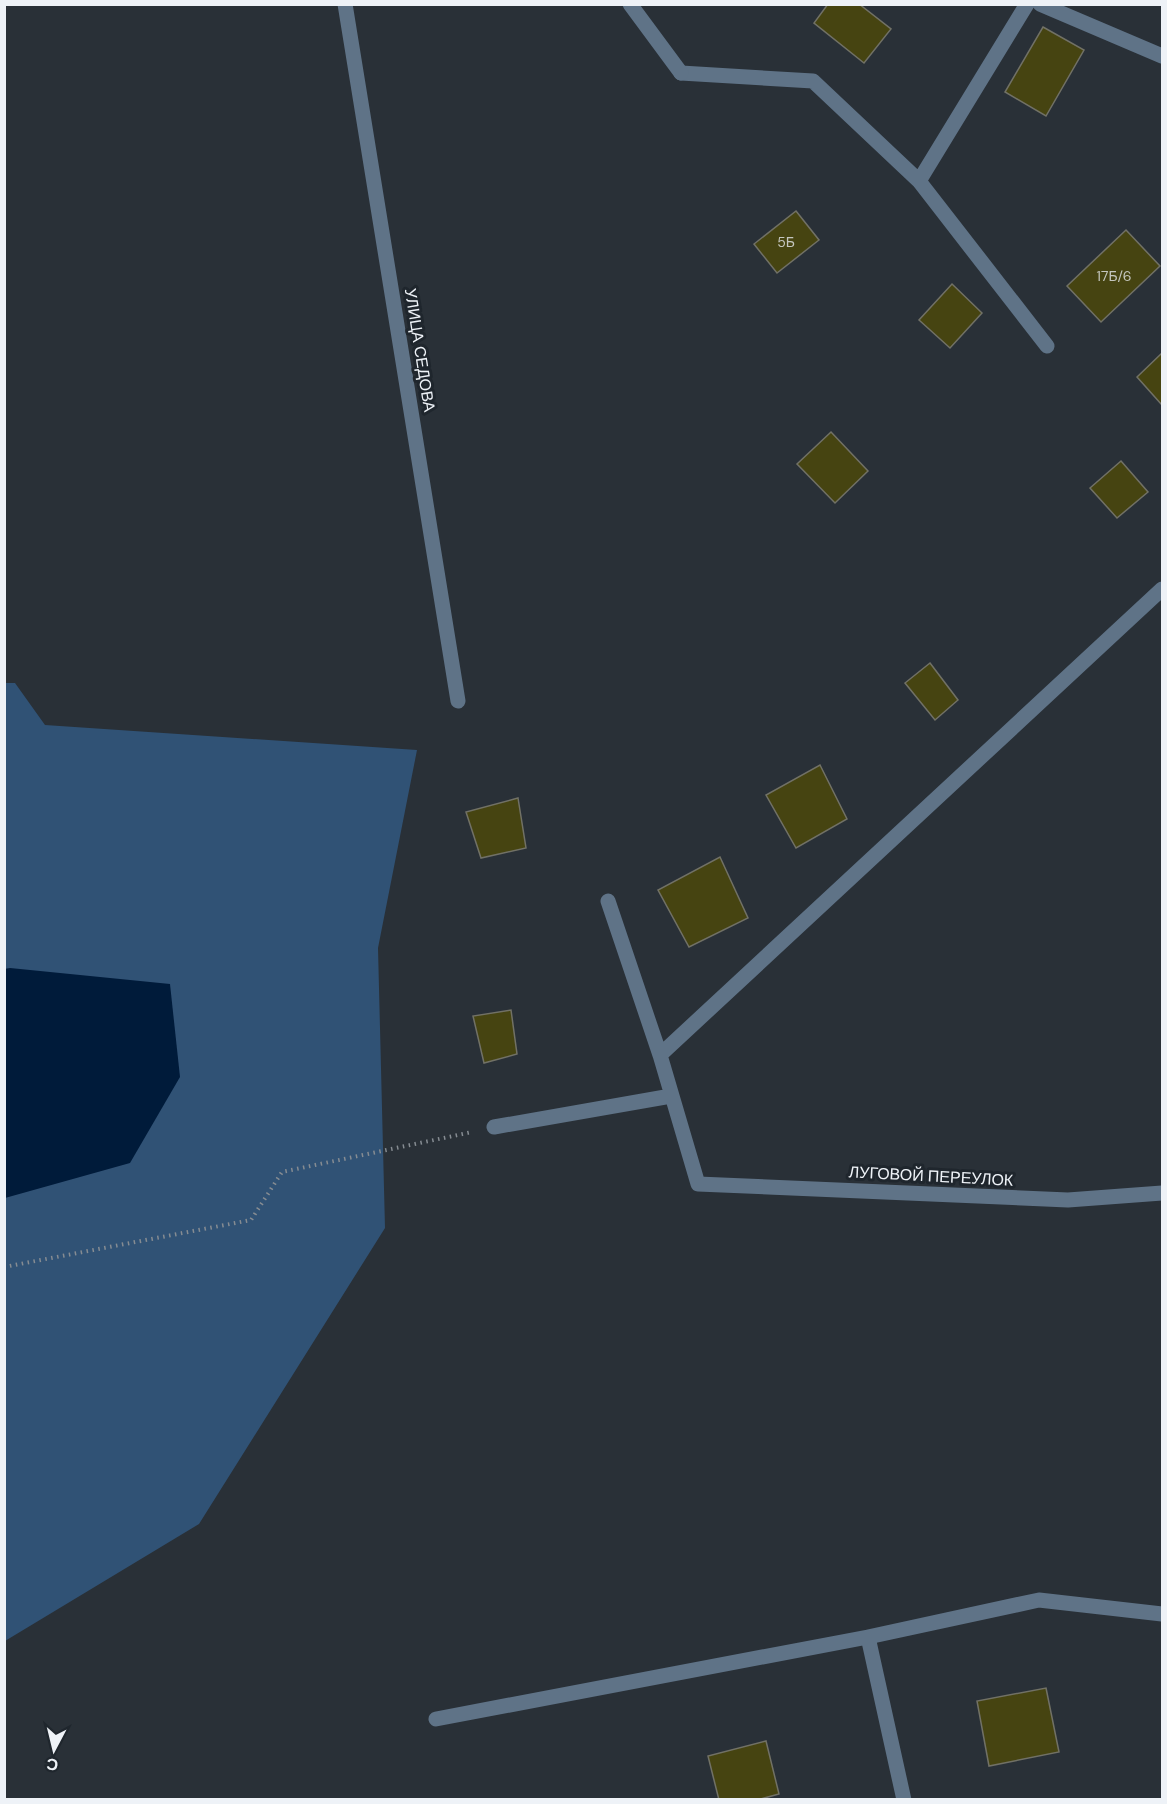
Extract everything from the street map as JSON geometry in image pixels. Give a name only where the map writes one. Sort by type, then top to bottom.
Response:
[{"type":"street","name":"УЛИЦА СЕДОВА","points":[[345,4],[458,701]]},
{"type":"street","points":[[630,4],[681,74],[813,81],[919,181],[1047,346]]},
{"type":"street","points":[[919,181],[1027,4]]},
{"type":"street","points":[[1040,4],[1162,56]]},
{"type":"street","points":[[660,1055],[1162,589]]},
{"type":"street","points":[[494,1127],[671,1096],[660,1055],[608,900]]},
{"type":"street","name":"ЛУГОВОЙ ПЕРЕУЛОК","points":[[671,1096],[698,1184],[1068,1200],[1162,1193]]},
{"type":"street","points":[[436,1719],[868,1637],[1040,1600],[1162,1614]]},
{"type":"street","points":[[868,1637],[904,1800]]},
{"type":"path","points":[[4,1268],[251,1220],[282,1172],[494,1127]]},
{"type":"shaded area","points":[[5,683],[15,683],[45,725],[417,750],[378,948],[385,1228],[199,1524],[5,1641]]},
{"type":"shaded area","points":[[4,969],[170,984],[180,1077],[130,1163],[5,1198]]},
{"type":"building","points":[[828,4],[859,4],[891,29],[864,63],[814,23]]},
{"type":"building","points":[[1043,27],[1084,50],[1046,116],[1005,92]]},
{"type":"building","points":[[796,211],[819,240],[777,273],[754,244]]},
{"type":"building","points":[[1126,230],[1160,266],[1101,322],[1067,286]]},
{"type":"building","points":[[952,284],[982,313],[950,348],[919,320]]},
{"type":"building","points":[[1162,353],[1162,405],[1137,377]]},
{"type":"building","points":[[831,432],[868,471],[835,503],[797,464]]},
{"type":"building","points":[[1121,461],[1148,492],[1117,518],[1090,488]]},
{"type":"building","points":[[930,663],[958,700],[935,720],[905,683]]},
{"type":"building","points":[[820,765],[847,819],[796,848],[766,795]]},
{"type":"building","points":[[518,798],[526,848],[481,858],[466,812]]},
{"type":"building","points":[[720,857],[748,918],[689,947],[658,890]]},
{"type":"building","points":[[511,1010],[517,1054],[484,1063],[473,1016]]},
{"type":"building","points":[[1046,1688],[1059,1752],[989,1766],[977,1701]]},
{"type":"building","points":[[766,1741],[779,1794],[757,1800],[719,1800],[708,1756]]}]
